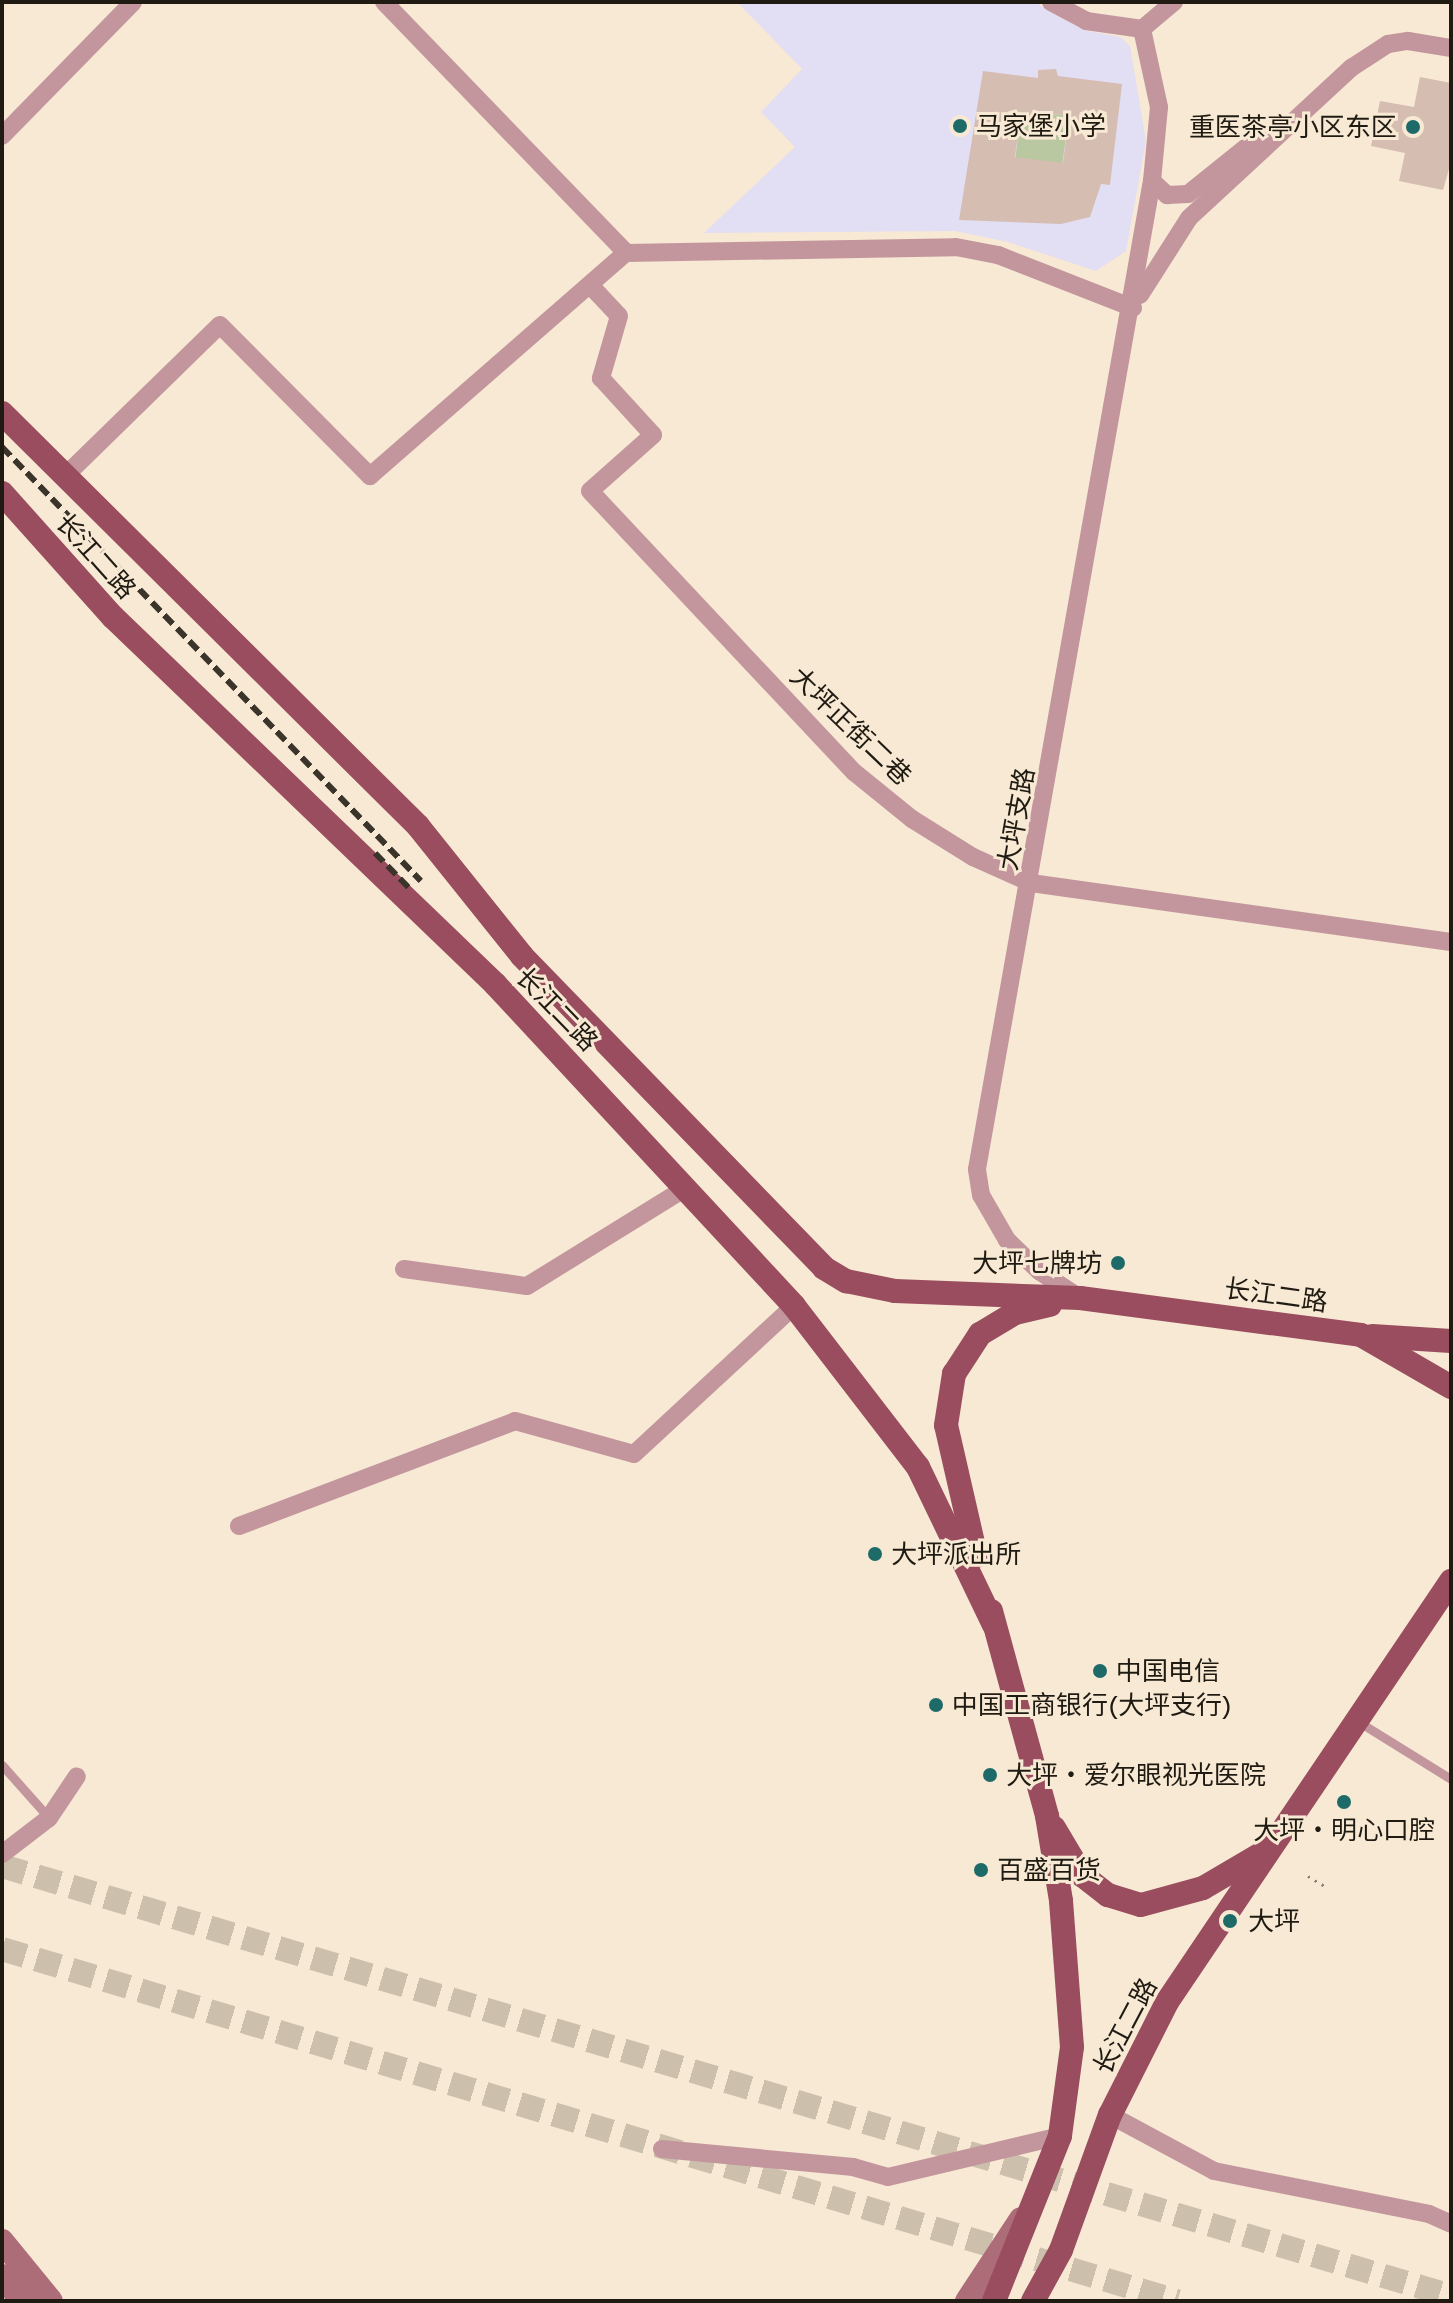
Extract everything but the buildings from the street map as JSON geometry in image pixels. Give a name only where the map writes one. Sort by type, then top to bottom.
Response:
[{"type":"main road","name":"长江二路","points":[[2,413],[418,826],[522,956],[824,1268],[846,1281],[895,1291],[1080,1298],[1361,1335],[1451,1387]]},
{"type":"main road","name":"长江二路","points":[[2,493],[113,617],[495,984],[687,1187],[794,1306],[918,1467],[994,1625]]},
{"type":"main road","name":"长江二路","points":[[994,2301],[1060,2136],[1072,2047],[1061,1901],[1047,1816],[951,1461],[946,1425],[954,1374],[965,1353],[996,1323],[1080,1298]]},
{"type":"main road","points":[[1361,1335],[1451,1341]]},
{"type":"main road","name":"长江二路","points":[[1033,2301],[1061,2250],[1110,2115],[1167,2002],[1359,1722],[1451,1581]]},
{"type":"main road","name":"长江二路","points":[[1047,1816],[1082,1875],[1108,1895],[1141,1905],[1203,1888],[1273,1847]]},
{"type":"street","points":[[2,136],[133,2]]},
{"type":"street","points":[[384,2],[626,253]]},
{"type":"street","points":[[1051,2],[1086,21],[1142,29],[1174,2]]},
{"type":"street","name":"大坪支路","points":[[1080,1298],[1039,1271],[1007,1240],[981,1195],[977,1169],[1133,308],[1152,181],[1159,107],[1142,29]]},
{"type":"street","points":[[65,476],[220,325],[370,476],[626,253],[956,247],[998,255],[1133,308],[1189,218],[1351,68],[1388,44],[1408,41],[1451,48]]},
{"type":"street","points":[[1152,181],[1167,195],[1188,194],[1258,137],[1301,115]]},
{"type":"street","name":"大坪正街二巷","points":[[590,285],[619,316],[601,378],[653,435],[590,491],[854,772],[912,819],[973,857],[1031,883],[1451,942]]},
{"type":"street","points":[[404,1269],[527,1286],[687,1187]]},
{"type":"street","points":[[239,1526],[515,1421],[634,1454],[794,1306]]},
{"type":"street","points":[[2,1854],[49,1818],[77,1776]]},
{"type":"street","points":[[1110,2115],[1214,2171],[1429,2214],[1451,2224]]},
{"type":"street","points":[[662,2149],[853,2167],[888,2177],[1060,2136]]},
{"type":"street","name":"长江二路","points":[[967,2301],[1042,2187]]},
{"type":"street","points":[[2,2241],[51,2301]]},
{"type":"street","name":"长江二路","points":[[1045,2301],[1061,2250]]},
{"type":"street","points":[[2,2276],[22,2301]]},
{"type":"lane","points":[[1359,1722],[1451,1779]]},
{"type":"lane","points":[[2,1765],[49,1818]]},
{"type":"path","points":[[1308,1876],[1326,1887]]},
{"type":"shaded area","name":"马家堡小学","points":[[737,2],[1034,2],[1084,30],[1120,37],[1130,46],[1146,141],[1126,251],[1096,271],[1008,242],[955,231],[704,233],[795,147],[761,112],[802,69]]},
{"type":"green space","points":[[1069,114],[1062,167],[1054,162],[1015,162],[1020,116]]},
{"type":"tunnel","points":[[2,1866],[1451,2296]]},
{"type":"tunnel","points":[[2,1949],[1177,2301]]},
{"type":"railway","points":[[2,447],[421,881]]},
{"type":"railway","points":[[375,853],[411,890]]},
{"type":"place","name":"马家堡小学","points":[[960,126]]},
{"type":"place","name":"重医茶亭小区东区","points":[[1413,127]]},
{"type":"place","name":"大坪七牌坊","points":[[1118,1263]]},
{"type":"place","name":"大坪派出所","points":[[875,1554]]},
{"type":"place","name":"中国电信","points":[[1100,1671]]},
{"type":"place","name":"中国工商银行(大坪支行)","points":[[936,1705]]},
{"type":"place","name":"大坪‧爱尔眼视光医院","points":[[990,1775]]},
{"type":"place","name":"大坪‧明心口腔","points":[[1344,1802]]},
{"type":"place","name":"百盛百货","points":[[981,1870]]},
{"type":"place","name":"大坪","points":[[1230,1921]]}]
